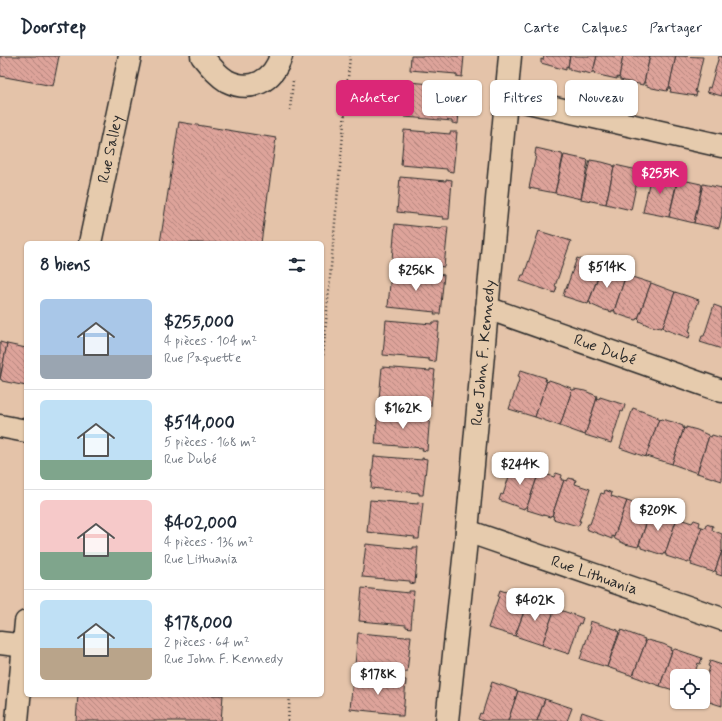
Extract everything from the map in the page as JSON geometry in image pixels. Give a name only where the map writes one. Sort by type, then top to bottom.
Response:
[{"type":"street","name":"Rue Salley","points":[[90,241],[130,56]]},
{"type":"street","points":[[202,56],[210,66],[226,80],[245,86],[262,82],[268,78],[274,71],[281,56]]},
{"type":"street","name":"Rue John F. Kennedy","points":[[508,80],[510,56]]},
{"type":"street","points":[[557,109],[722,146]]},
{"type":"street","name":"Rue John F. Kennedy","points":[[447,721],[467,531],[504,116]]},
{"type":"street","name":"Rue Dubé","points":[[487,308],[722,391]]},
{"type":"street","points":[[0,426],[24,431]]},
{"type":"street","name":"Rue Lithuania","points":[[467,531],[722,619]]},
{"type":"street","points":[[0,643],[24,646]]},
{"type":"street","points":[[17,721],[24,655]]},
{"type":"path","points":[[324,345],[350,56]]},
{"type":"path","points":[[290,110],[294,79]]},
{"type":"path","points":[[288,721],[290,697]]},
{"type":"building","points":[[0,56],[59,56],[53,86],[0,76]]},
{"type":"building","points":[[411,56],[464,56],[462,77],[456,76],[456,74],[410,70]]},
{"type":"building","points":[[544,56],[570,56],[568,67],[566,66],[566,70],[541,63],[541,59],[543,60]]},
{"type":"building","points":[[570,56],[597,56],[593,72],[591,74],[569,70],[568,67]]},
{"type":"building","points":[[597,56],[623,56],[619,78],[617,77],[617,79],[594,74],[595,72],[593,72]]},
{"type":"building","points":[[623,56],[650,56],[643,85],[638,84],[638,80],[620,80],[619,78]]},
{"type":"building","points":[[650,56],[676,56],[667,91],[652,88],[644,83]]},
{"type":"building","points":[[676,56],[703,57],[695,92],[697,92],[696,96],[670,92],[671,89],[669,88]]},
{"type":"building","points":[[719,56],[722,56],[722,96],[707,92],[708,87],[710,88]]},
{"type":"building","points":[[414,82],[422,83],[422,116],[459,116],[458,124],[452,123],[452,121],[405,117],[414,116]]},
{"type":"building","points":[[179,122],[276,138],[261,241],[160,241]]},
{"type":"building","points":[[404,130],[450,134],[450,132],[457,132],[453,172],[447,171],[447,169],[401,165]]},
{"type":"building","points":[[536,148],[562,154],[563,156],[555,193],[529,188],[536,155]]},
{"type":"building","points":[[564,155],[588,160],[581,199],[555,193]]},
{"type":"building","points":[[590,160],[613,165],[614,167],[606,204],[581,199]]},
{"type":"building","points":[[615,165],[642,171],[640,177],[638,177],[631,210],[606,204]]},
{"type":"building","points":[[649,172],[676,178],[677,180],[669,217],[643,212],[650,179],[648,179]]},
{"type":"building","points":[[400,177],[446,181],[446,179],[452,180],[449,219],[397,212]]},
{"type":"building","points":[[678,179],[701,184],[702,186],[694,223],[669,217]]},
{"type":"building","points":[[703,184],[722,188],[722,215],[719,228],[694,223]]},
{"type":"building","points":[[395,224],[441,229],[442,227],[448,227],[444,267],[438,266],[438,264],[392,260]]},
{"type":"building","points":[[539,231],[571,241],[555,286],[557,287],[555,293],[520,281],[522,275],[524,275]]},
{"type":"building","points":[[577,258],[602,266],[588,304],[563,296]]},
{"type":"building","points":[[602,266],[626,275],[614,311],[612,310],[612,312],[601,309],[590,304],[591,303],[589,302]]},
{"type":"building","points":[[391,272],[438,277],[438,274],[444,275],[440,314],[434,314],[435,312],[388,307]]},
{"type":"building","points":[[626,275],[651,283],[638,319],[637,318],[636,320],[615,313],[614,311]]},
{"type":"building","points":[[651,283],[675,292],[663,327],[661,328],[650,326],[639,321],[640,320],[638,319]]},
{"type":"building","points":[[675,292],[699,300],[689,331],[691,332],[689,338],[664,329],[663,327]]},
{"type":"building","points":[[714,305],[722,308],[722,349],[700,342],[702,336],[704,336]]},
{"type":"building","points":[[386,320],[432,324],[433,322],[439,322],[435,362],[429,361],[429,359],[383,355]]},
{"type":"building","points":[[0,342],[7,344],[0,379]]},
{"type":"building","points":[[7,344],[24,348],[24,386],[2,381],[0,379]]},
{"type":"building","points":[[382,367],[430,371],[430,369],[435,370],[431,406],[427,406],[427,404],[379,399]]},
{"type":"building","points":[[521,370],[546,378],[545,381],[547,381],[535,417],[509,409]]},
{"type":"building","points":[[549,380],[571,388],[572,390],[560,426],[535,417],[547,381],[548,382]]},
{"type":"building","points":[[572,390],[585,391],[597,396],[585,435],[560,426]]},
{"type":"building","points":[[600,397],[625,405],[623,412],[621,411],[611,443],[585,435],[597,398],[599,399]]},
{"type":"building","points":[[633,408],[658,417],[657,419],[659,419],[646,457],[620,448]]},
{"type":"building","points":[[378,411],[426,415],[430,414],[427,451],[422,450],[423,448],[375,444]]},
{"type":"building","points":[[659,419],[673,422],[683,426],[684,428],[672,464],[646,456]]},
{"type":"building","points":[[686,427],[697,430],[709,436],[697,473],[672,464],[684,428],[686,429]]},
{"type":"building","points":[[712,435],[722,438],[722,481],[697,473],[709,436],[711,437]]},
{"type":"building","points":[[374,456],[422,460],[422,458],[427,459],[423,495],[419,495],[419,493],[371,488]]},
{"type":"building","points":[[518,461],[525,463],[524,467],[539,472],[527,507],[524,509],[499,500],[501,494],[503,495],[513,464],[517,465]]},
{"type":"building","points":[[539,472],[554,477],[556,473],[562,475],[561,480],[564,480],[552,516],[551,515],[550,517],[527,510]]},
{"type":"building","points":[[569,478],[576,480],[575,484],[590,489],[579,521],[581,521],[578,526],[553,519],[554,516],[552,516],[564,480],[567,481]]},
{"type":"building","points":[[605,490],[612,493],[611,496],[627,501],[612,539],[586,529],[588,524],[590,524],[601,493],[604,494]]},
{"type":"building","points":[[370,500],[418,504],[418,502],[423,503],[419,539],[414,539],[415,537],[367,532]]},
{"type":"building","points":[[627,501],[642,506],[643,503],[650,505],[649,509],[651,510],[638,547],[625,544],[614,537]]},
{"type":"building","points":[[656,507],[663,509],[661,513],[677,518],[665,554],[663,553],[663,555],[641,548],[639,545],[651,510],[654,511]]},
{"type":"building","points":[[677,518],[692,523],[694,520],[700,522],[699,526],[702,527],[690,562],[688,563],[666,556],[665,554]]},
{"type":"building","points":[[706,524],[713,526],[712,530],[722,534],[722,551],[715,571],[713,572],[691,565],[692,563],[690,562],[702,527],[705,528]]},
{"type":"building","points":[[366,544],[413,549],[413,547],[418,547],[415,584],[410,583],[410,581],[362,577]]},
{"type":"building","points":[[722,551],[722,576],[716,574],[717,572],[715,571]]},
{"type":"building","points":[[362,588],[409,593],[409,591],[414,591],[411,628],[406,627],[406,625],[359,621]]},
{"type":"building","points":[[500,590],[528,601],[515,636],[488,628]]},
{"type":"building","points":[[530,600],[545,604],[553,608],[552,610],[554,611],[542,645],[515,636],[528,601],[529,602]]},
{"type":"building","points":[[557,609],[583,618],[581,624],[579,623],[569,654],[542,645],[554,611]]},
{"type":"building","points":[[590,621],[618,630],[619,632],[607,667],[580,659],[591,627],[589,626]]},
{"type":"building","points":[[621,630],[645,639],[644,641],[646,641],[633,676],[607,667]]},
{"type":"building","points":[[358,633],[406,637],[411,636],[407,672],[402,672],[403,670],[355,665]]},
{"type":"building","points":[[648,640],[672,648],[660,686],[633,676],[646,641]]},
{"type":"building","points":[[675,649],[702,658],[696,669],[670,669],[670,689],[660,686],[672,651]]},
{"type":"building","points":[[710,661],[722,665],[722,706],[710,702],[710,667],[708,666]]},
{"type":"building","points":[[353,677],[401,681],[401,679],[406,680],[403,716],[398,716],[398,714],[350,709]]},
{"type":"building","points":[[492,682],[518,691],[508,721],[484,721],[478,719],[480,713],[482,714]]},
{"type":"building","points":[[518,691],[545,699],[537,721],[508,721]]},
{"type":"building","points":[[78,697],[223,697],[221,721],[76,721]]},
{"type":"building","points":[[545,699],[572,708],[567,721],[537,721]]},
{"type":"building","points":[[582,712],[608,721],[579,721]]}]
